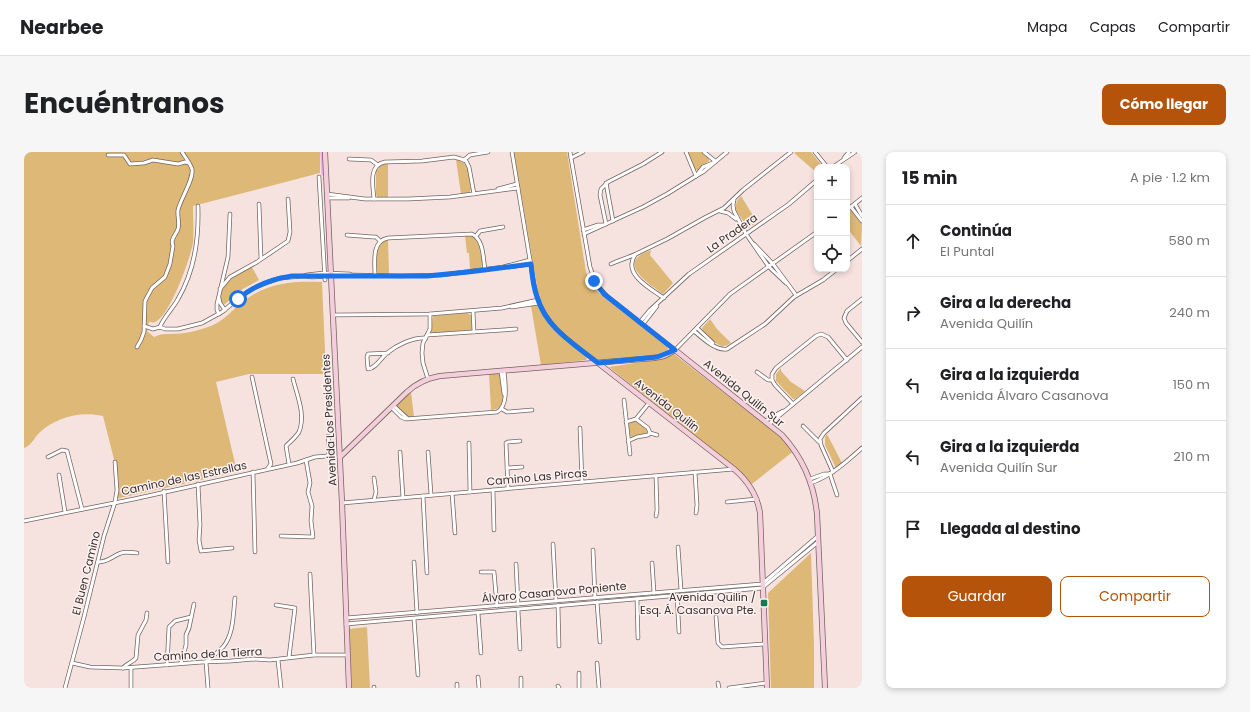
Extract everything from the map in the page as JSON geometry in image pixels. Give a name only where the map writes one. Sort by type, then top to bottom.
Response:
[{"type":"street","points":[[137,347],[141,340],[144,326],[144,301],[152,288],[164,277],[170,264],[173,246],[172,243],[179,227],[178,212],[183,194],[192,177],[192,168],[182,152]]},
{"type":"street","name":"Avenida Los Presidentes","points":[[325,152],[340,457],[349,688]]},
{"type":"street","points":[[464,160],[470,155],[488,152]]},
{"type":"street","name":"Avenida Quilín","points":[[512,152],[538,302],[547,319],[557,330],[598,363],[734,469],[748,483],[757,499],[760,513],[766,686]]},
{"type":"street","points":[[570,155],[576,152]]},
{"type":"street","points":[[570,155],[584,152]]},
{"type":"street","points":[[605,224],[600,193],[601,189],[606,183],[662,152]]},
{"type":"street","points":[[686,152],[696,176]]},
{"type":"street","points":[[704,152],[715,161]]},
{"type":"street","points":[[584,232],[613,221],[659,198],[696,176],[703,167],[715,161],[727,152]]},
{"type":"street","points":[[611,264],[635,255],[727,206],[734,198],[791,152]]},
{"type":"street","points":[[815,152],[825,164]]},
{"type":"street","points":[[843,159],[849,152]]},
{"type":"street","points":[[837,164],[855,152]]},
{"type":"street","points":[[108,155],[124,155],[130,164],[144,163],[153,160],[178,164],[185,162],[189,163]]},
{"type":"street","name":"Avenida Quilín Sur","points":[[570,155],[590,268],[598,286],[604,294],[767,422],[782,435],[795,451],[804,466],[811,481],[816,503],[825,688]]},
{"type":"street","points":[[374,199],[374,172],[378,165],[385,162],[454,157],[464,160],[469,167],[474,194]]},
{"type":"street","points":[[349,159],[372,160],[378,165]]},
{"type":"street","points":[[319,177],[324,277]]},
{"type":"street","points":[[606,183],[613,221]]},
{"type":"street","name":"La Pradera","points":[[641,323],[659,302],[689,274],[789,204],[814,183]]},
{"type":"street","points":[[327,196],[374,199],[426,199],[474,194],[518,186]]},
{"type":"street","points":[[734,198],[733,208],[738,221],[769,267],[786,283]]},
{"type":"street","points":[[862,198],[851,207],[862,221]]},
{"type":"street","points":[[220,289],[230,278],[288,241],[290,232],[288,199]]},
{"type":"street","points":[[258,204],[261,259]]},
{"type":"street","points":[[855,204],[862,216]]},
{"type":"street","points":[[160,327],[179,298],[191,269],[197,241],[198,206]]},
{"type":"street","points":[[718,211],[728,213],[738,221]]},
{"type":"street","points":[[219,314],[217,307],[228,257],[230,214]]},
{"type":"street","points":[[476,236],[480,231],[503,227]]},
{"type":"street","points":[[375,276],[376,249],[380,241],[386,238],[430,237],[465,234],[476,236],[481,243],[485,270]]},
{"type":"street","points":[[340,457],[412,387],[428,379],[440,376],[657,357],[675,350],[727,297],[814,234]]},
{"type":"street","points":[[347,235],[372,237],[380,241]]},
{"type":"street","points":[[752,242],[773,264],[796,295]]},
{"type":"street","points":[[850,259],[862,249]]},
{"type":"street","points":[[635,255],[632,261],[632,270],[636,276],[664,298]]},
{"type":"street","points":[[625,258],[629,258],[632,261]]},
{"type":"street","points":[[144,326],[153,329],[160,327],[171,329],[190,327],[219,314],[246,293],[264,283],[280,278],[304,276],[324,277],[331,275],[427,276],[485,270],[530,262]]},
{"type":"street","points":[[694,331],[723,350],[731,347],[765,324],[796,295],[823,280],[833,272]]},
{"type":"street","points":[[224,273],[230,278]]},
{"type":"street","points":[[219,296],[220,303],[225,310]]},
{"type":"street","points":[[862,299],[846,312],[844,316],[846,323],[862,342]]},
{"type":"street","points":[[333,315],[430,314],[510,307],[538,302]]},
{"type":"street","points":[[473,311],[474,332]]},
{"type":"street","points":[[428,379],[422,356],[422,346],[430,329],[430,314]]},
{"type":"street","points":[[697,328],[715,346]]},
{"type":"street","points":[[388,353],[368,354],[368,369],[372,368],[388,353],[411,340],[420,337],[516,329]]},
{"type":"street","points":[[793,404],[772,380],[773,372],[776,368],[816,336],[822,334],[828,337],[847,360]]},
{"type":"street","points":[[767,422],[793,404],[862,347]]},
{"type":"street","points":[[392,406],[401,417],[408,419],[495,412],[502,409],[504,404],[505,397],[502,371]]},
{"type":"street","points":[[757,372],[768,380],[772,380]]},
{"type":"street","points":[[252,377],[271,464],[267,469]]},
{"type":"street","points":[[289,464],[286,446],[299,432],[301,419],[300,405],[293,379]]},
{"type":"street","points":[[820,442],[824,432],[862,398]]},
{"type":"street","points":[[624,400],[630,454]]},
{"type":"street","points":[[626,422],[636,419],[649,403]]},
{"type":"street","points":[[502,409],[507,412],[532,410]]},
{"type":"street","points":[[636,419],[648,428],[650,433]]},
{"type":"street","points":[[803,426],[820,442],[837,495]]},
{"type":"street","points":[[580,428],[582,482]]},
{"type":"street","points":[[628,441],[650,433],[657,435]]},
{"type":"street","name":"Camino de las Estrellas","points":[[24,521],[267,469],[329,454],[328,436]]},
{"type":"street","points":[[508,488],[506,443],[510,441],[520,441]]},
{"type":"street","points":[[469,443],[470,492]]},
{"type":"street","points":[[811,481],[831,474],[862,448]]},
{"type":"street","points":[[48,457],[62,450],[67,451],[82,509]]},
{"type":"street","points":[[400,452],[403,498]]},
{"type":"street","points":[[428,452],[431,495]]},
{"type":"street","points":[[281,536],[313,537],[311,513],[312,506],[308,492],[310,483],[306,460]]},
{"type":"street","name":"El Buen Camino","points":[[65,688],[104,536],[115,502],[117,490],[115,462]]},
{"type":"street","points":[[507,468],[522,467]]},
{"type":"street","name":"Camino Las Pircas","points":[[342,503],[734,469]]},
{"type":"street","points":[[253,472],[255,552]]},
{"type":"street","points":[[695,472],[696,513]]},
{"type":"street","points":[[59,475],[65,512]]},
{"type":"street","points":[[656,476],[656,516]]},
{"type":"street","points":[[374,478],[376,492],[374,500]]},
{"type":"street","points":[[198,484],[200,525],[199,540],[201,551],[232,548]]},
{"type":"street","points":[[493,490],[494,530]]},
{"type":"street","points":[[164,491],[168,562]]},
{"type":"street","points":[[452,493],[455,533]]},
{"type":"street","points":[[424,496],[427,573]]},
{"type":"street","points":[[727,502],[757,499]]},
{"type":"street","points":[[762,586],[818,536]]},
{"type":"street","points":[[762,586],[818,542]]},
{"type":"street","points":[[553,544],[556,601]]},
{"type":"street","points":[[678,547],[680,590]]},
{"type":"street","points":[[593,550],[595,598]]},
{"type":"street","points":[[98,562],[109,560],[125,552],[138,553]]},
{"type":"street","points":[[414,562],[417,613]]},
{"type":"street","points":[[652,563],[654,593]]},
{"type":"street","points":[[516,564],[518,604]]},
{"type":"street","points":[[481,572],[494,572],[497,606]]},
{"type":"street","points":[[310,574],[314,655]]},
{"type":"street","name":"Álvaro Casanova Poniente","points":[[346,618],[680,590],[762,586]]},
{"type":"street","name":"Álvaro Casanova Poniente","points":[[346,624],[518,610],[762,586]]},
{"type":"street","points":[[648,593],[649,598]]},
{"type":"street","points":[[677,595],[679,632]]},
{"type":"street","points":[[208,688],[206,662],[222,648],[229,638],[235,598]]},
{"type":"street","points":[[637,599],[638,638]]},
{"type":"street","points":[[536,602],[537,608]]},
{"type":"street","points":[[597,602],[600,642]]},
{"type":"street","points":[[181,663],[186,646],[186,635],[192,617],[194,604]]},
{"type":"street","points":[[276,605],[295,608],[290,657]]},
{"type":"street","points":[[558,606],[560,646]]},
{"type":"street","points":[[518,610],[520,649]]},
{"type":"street","points":[[124,668],[126,664],[134,661],[136,658],[138,635],[146,620],[147,613]]},
{"type":"street","points":[[478,613],[481,653]]},
{"type":"street","points":[[402,614],[403,620]]},
{"type":"street","points":[[716,616],[718,643],[722,647],[765,644]]},
{"type":"street","points":[[167,665],[169,627],[175,620],[192,617]]},
{"type":"street","points":[[414,619],[418,675]]},
{"type":"street","name":"Camino de la Tierra","points":[[72,663],[90,667],[131,668],[181,663],[231,662],[254,659],[278,660],[290,657],[314,655],[345,655]]},
{"type":"street","points":[[278,660],[281,688]]},
{"type":"street","points":[[597,663],[599,688]]},
{"type":"street","points":[[131,668],[131,688]]},
{"type":"street","points":[[579,673],[579,688]]},
{"type":"street","points":[[478,677],[479,688]]},
{"type":"street","points":[[521,678],[521,688]]},
{"type":"street","points":[[718,683],[719,688]]},
{"type":"street","points":[[729,688],[766,686]]},
{"type":"shaded area","points":[[24,152],[320,152],[320,173],[193,206],[193,243],[184,273],[173,299],[161,318],[155,322],[149,322],[147,331],[154,337],[194,331],[216,324],[245,300],[264,289],[282,284],[322,282],[326,374],[249,374],[216,382],[237,472],[115,499],[119,485],[118,475],[103,416],[85,414],[61,419],[46,427],[39,433],[31,444],[24,448]]},
{"type":"shaded area","points":[[514,152],[567,152],[586,272],[593,288],[667,346],[668,350],[655,355],[599,360],[560,331],[552,323],[539,298]]},
{"type":"shaded area","points":[[687,152],[702,152],[709,158],[709,161],[699,170],[695,170]]},
{"type":"shaded area","points":[[811,152],[821,164],[814,164],[814,170],[794,153]]},
{"type":"shaded area","points":[[456,160],[464,163],[468,171],[471,189],[470,192],[461,194]]},
{"type":"shaded area","points":[[388,163],[388,198],[377,197],[376,171],[381,165]]},
{"type":"shaded area","points":[[741,196],[757,222],[748,228],[735,209],[737,201]]},
{"type":"shaded area","points":[[850,211],[852,211],[862,225],[861,246],[850,232]]},
{"type":"shaded area","points":[[468,235],[476,239],[481,250],[481,268],[470,270],[469,253],[467,253],[465,236]]},
{"type":"shaded area","points":[[388,240],[389,274],[378,274],[378,248]]},
{"type":"shaded area","points":[[651,250],[650,255],[673,283],[663,294],[637,272],[635,266],[635,261],[639,256]]},
{"type":"shaded area","points":[[252,267],[259,280],[241,290],[225,304],[221,303],[221,296],[226,284],[235,276]]},
{"type":"shaded area","points":[[531,306],[538,306],[552,327],[585,355],[587,358],[586,360],[541,365]]},
{"type":"shaded area","points":[[467,313],[471,315],[471,330],[431,332],[433,316]]},
{"type":"shaded area","points":[[710,319],[717,329],[731,343],[723,346],[719,345],[703,331],[702,328]]},
{"type":"shaded area","points":[[674,354],[787,442],[795,450],[752,484],[737,470],[609,367],[661,359]]},
{"type":"shaded area","points":[[781,368],[781,371],[791,382],[805,391],[795,399],[793,399],[776,381],[776,374]]},
{"type":"shaded area","points":[[489,374],[500,374],[504,396],[501,405],[491,410]]},
{"type":"shaded area","points":[[411,392],[414,417],[409,417],[396,407]]},
{"type":"shaded area","points":[[635,420],[646,429],[647,433],[631,437],[629,436],[629,423]]},
{"type":"shaded area","points":[[827,434],[842,463],[836,468],[825,445],[825,437]]},
{"type":"shaded area","points":[[811,553],[814,688],[771,688],[768,593]]},
{"type":"shaded area","points":[[367,627],[370,688],[352,688],[349,629]]},
{"type":"waterway","points":[[322,152],[323,174]]},
{"type":"place","name":"Avenida Quilín / Esq. Á. Casanova Pte.","points":[[764,603]]},
{"type":"route","points":[[238,299],[264,283],[292,276],[427,276],[531,264],[536,297],[547,319],[561,334],[598,363],[664,356],[675,350],[604,294],[594,281]]}]
